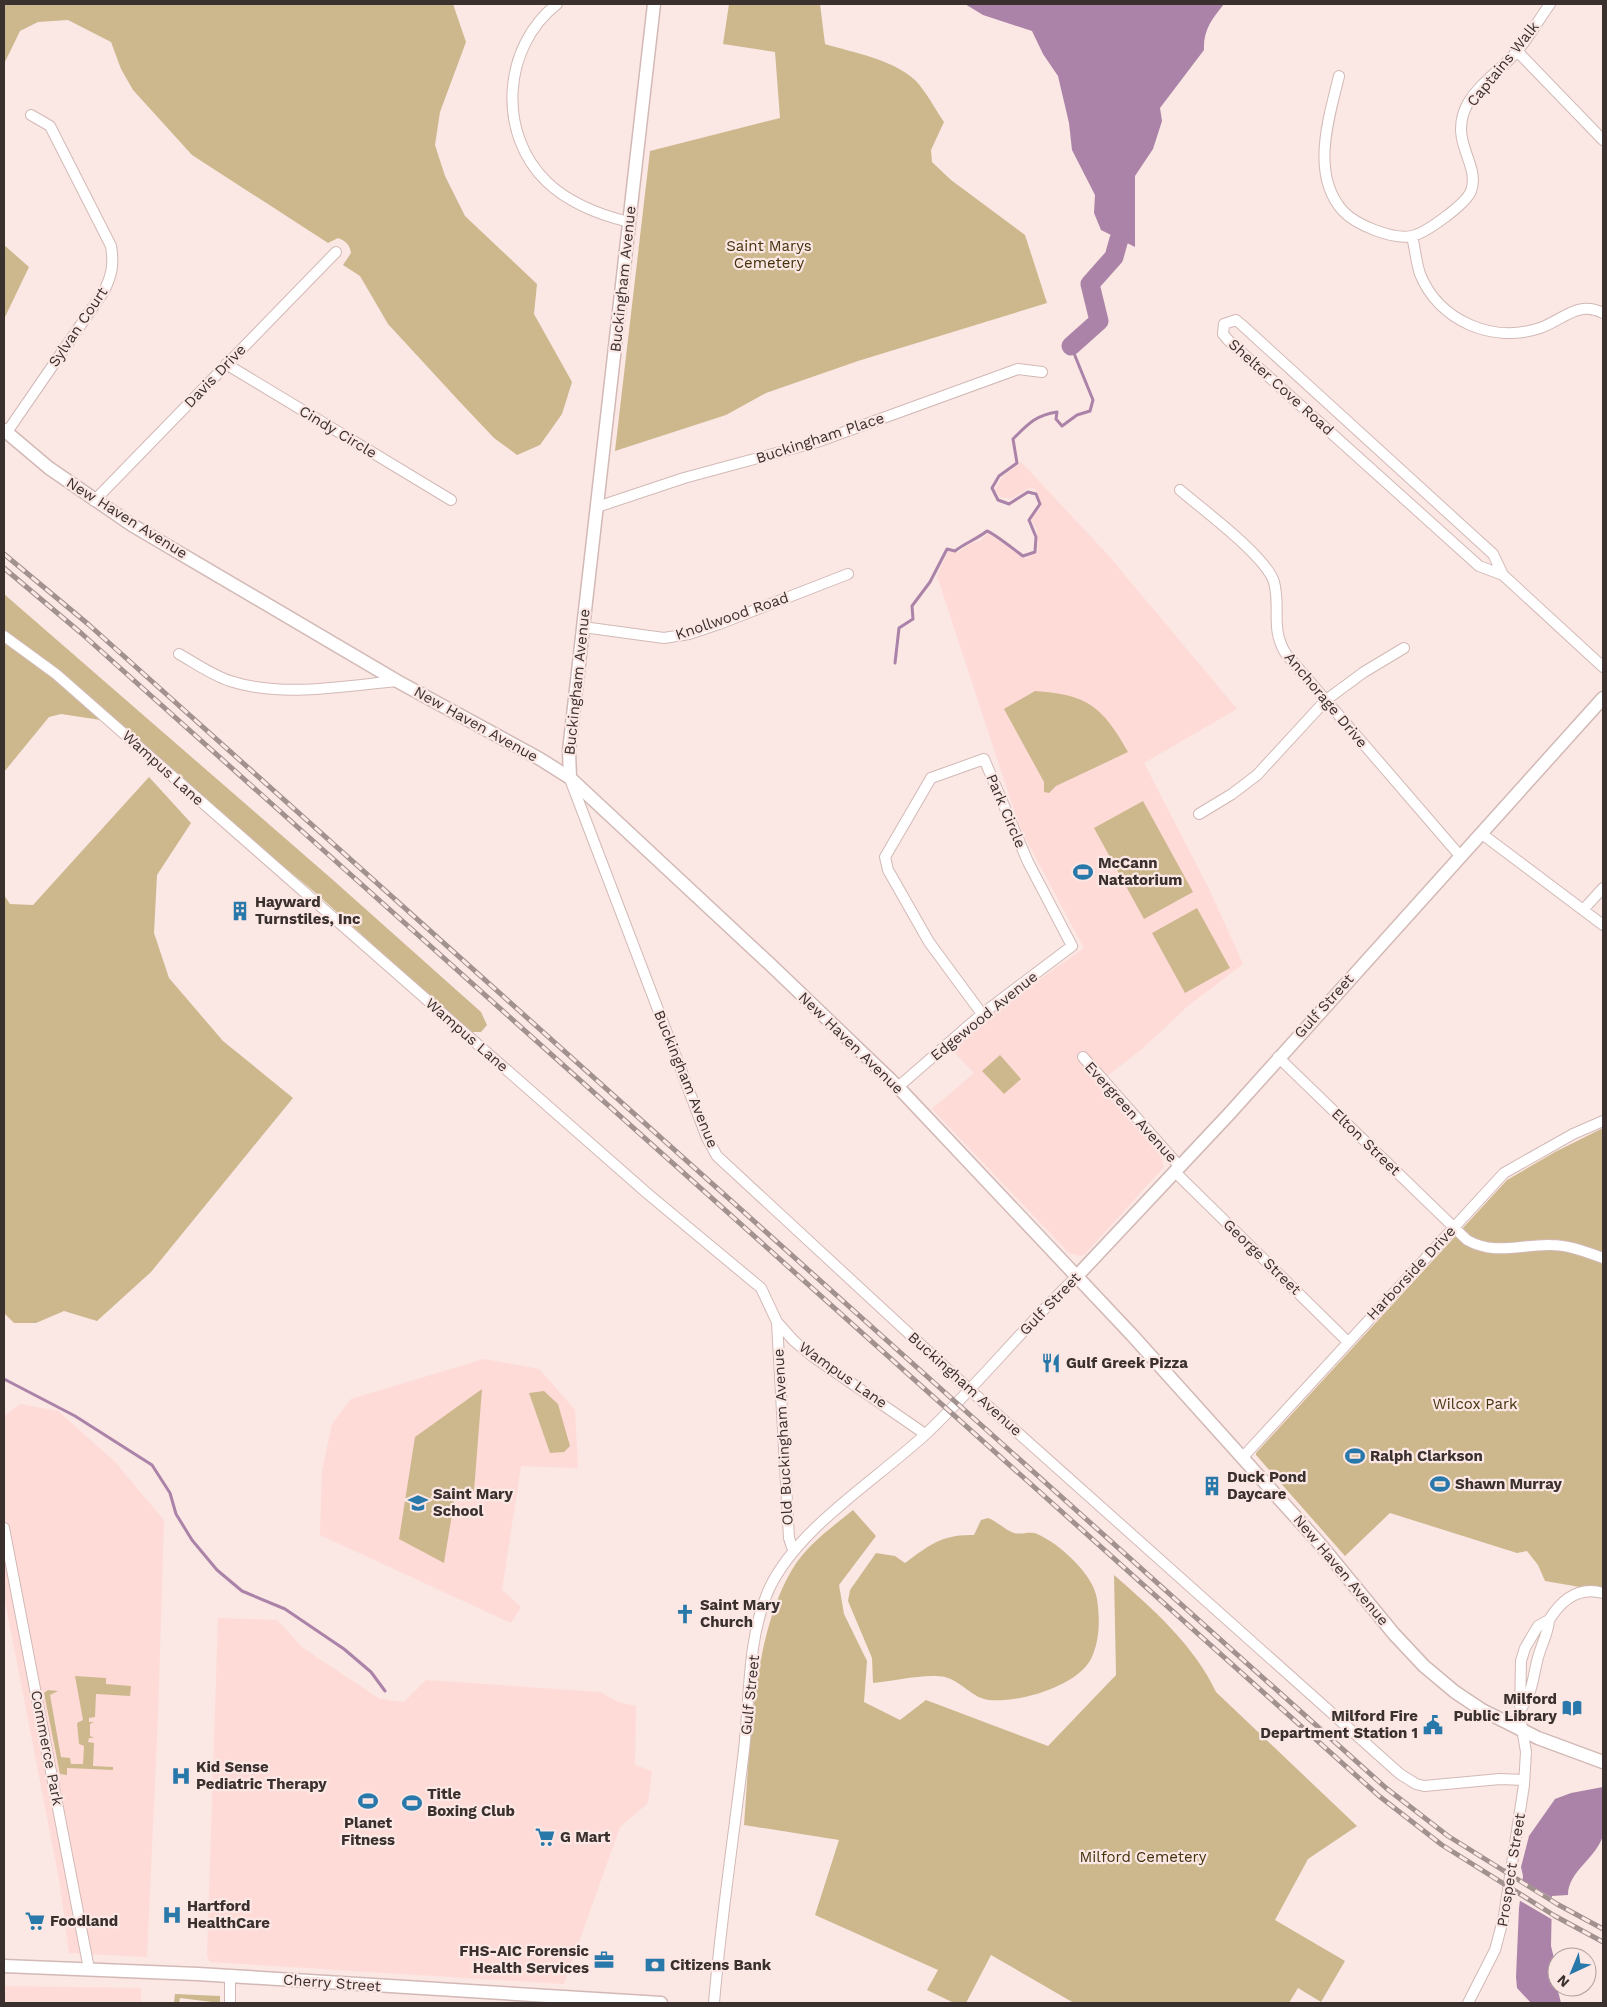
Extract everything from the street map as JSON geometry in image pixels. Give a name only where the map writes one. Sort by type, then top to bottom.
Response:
[{"type":"main road","name":"Buckingham Avenue","points":[[570,778],[568,763],[654,4]]},
{"type":"main road","name":"New Haven Avenue","points":[[5,431],[48,468],[94,500],[397,681],[540,759],[570,778],[781,974],[898,1087],[1077,1276],[1243,1458],[1424,1666],[1455,1692],[1482,1710],[1522,1730],[1603,1762]]},
{"type":"main road","name":"Gulf Street","points":[[1077,1276],[1178,1169],[1603,698]]},
{"type":"main road","name":"Cherry Street","points":[[4,1966],[230,1976],[533,2000],[661,2003]]},
{"type":"street","points":[[557,4],[533,28],[517,63],[512,99],[517,134],[532,164],[548,183],[569,199],[614,218],[629,222]]},
{"type":"street","name":"Captains Walk","points":[[1412,236],[1459,208],[1469,196],[1474,175],[1462,145],[1462,126],[1465,110],[1476,93],[1517,51],[1550,4]]},
{"type":"street","points":[[1517,51],[1603,140]]},
{"type":"street","points":[[1340,76],[1326,134],[1326,176],[1331,193],[1343,210],[1359,224],[1382,233],[1412,236],[1420,273],[1431,293],[1450,314],[1476,328],[1511,333],[1547,325],[1576,309],[1591,308],[1603,313]]},
{"type":"street","name":"Sylvan Court","points":[[5,431],[104,291],[111,277],[114,262],[111,246],[50,126],[31,115]]},
{"type":"street","name":"Davis Drive","points":[[94,500],[336,252]]},
{"type":"street","name":"Shelter Cove Road","points":[[1503,575],[1479,566],[1229,341],[1223,334],[1224,324],[1236,320],[1242,325],[1493,554],[1503,575],[1603,667]]},
{"type":"street","name":"Cindy Circle","points":[[226,364],[451,500]]},
{"type":"street","name":"Buckingham Place","points":[[597,507],[684,478],[817,442],[1018,369],[1042,372]]},
{"type":"street","points":[[1377,474],[1390,460]]},
{"type":"street","name":"Anchorage Drive","points":[[1180,490],[1262,562],[1274,581],[1276,631],[1280,643],[1292,661],[1461,856]]},
{"type":"street","name":"Knollwood Road","points":[[583,627],[658,637],[676,636],[720,624],[848,574]]},
{"type":"street","name":"Wampus Lane","points":[[4,636],[56,674],[648,1194],[761,1288],[777,1322],[812,1356],[925,1434]]},
{"type":"street","points":[[1198,814],[1232,794],[1257,775],[1326,700],[1364,672],[1404,648]]},
{"type":"street","points":[[179,654],[228,680],[260,686],[306,688],[397,681]]},
{"type":"street","name":"Park Circle","points":[[982,1014],[929,942],[888,870],[885,857],[931,778],[984,759],[1028,862],[1072,946]]},
{"type":"street","name":"Buckingham Avenue","points":[[570,778],[712,1149],[722,1162],[970,1390],[1400,1774],[1416,1784],[1424,1786],[1500,1778],[1524,1780]]},
{"type":"street","points":[[1482,834],[1603,925]]},
{"type":"street","points":[[1583,910],[1603,888]]},
{"type":"street","name":"Edgewood Avenue","points":[[898,1087],[982,1014],[1072,946]]},
{"type":"street","name":"Evergreen Avenue","points":[[1083,1057],[1178,1169]]},
{"type":"street","name":"Elton Street","points":[[1278,1057],[1468,1240],[1489,1249],[1552,1245],[1568,1246],[1603,1258]]},
{"type":"street","name":"Harborside Drive","points":[[1243,1458],[1504,1173],[1573,1134],[1603,1120]]},
{"type":"street","name":"George Street","points":[[1178,1169],[1348,1342]]},
{"type":"street","name":"Gulf Street","points":[[714,2003],[722,1906],[738,1801],[750,1678],[760,1615],[769,1589],[793,1550],[806,1536],[925,1434],[970,1390],[1077,1276]]},
{"type":"street","name":"Old Buckingham Avenue","points":[[777,1322],[788,1538],[793,1550]]},
{"type":"street","name":"Commerce Park","points":[[4,1528],[89,1969]]},
{"type":"street","name":"Prospect Street","points":[[1468,2003],[1487,1969],[1500,1935],[1524,1780],[1526,1752],[1520,1716],[1522,1707],[1521,1672],[1525,1648],[1538,1626],[1549,1620],[1563,1602],[1574,1594],[1588,1590],[1603,1593]]},
{"type":"street","points":[[1522,1707],[1530,1695],[1539,1653],[1548,1633],[1549,1620]]},
{"type":"street","points":[[230,1976],[230,2003]]},
{"type":"shaded area","points":[[965,4],[1224,4],[1212,20],[1207,31],[1204,50],[1160,108],[1162,121],[1153,149],[1135,176],[1135,247],[1101,230],[1094,213],[1095,195],[1072,150],[1069,123],[1058,76],[1043,54],[1032,31],[983,15]]},
{"type":"shaded area","points":[[1021,462],[1108,555],[1237,709],[1144,763],[1210,891],[1243,964],[1189,1005],[1142,1049],[1097,1084],[1161,1156],[1164,1167],[1085,1254],[1080,1256],[1069,1253],[932,1109],[974,1073],[952,1050],[999,1008],[1084,948],[1020,828],[937,576],[948,551],[959,552],[969,544],[980,541],[988,533],[1024,558],[1038,552],[1037,531],[1031,519],[1041,507],[1035,489],[1029,488],[1011,499],[1000,497],[995,490],[1002,477]]},
{"type":"shaded area","name":"Saint Mary School","points":[[484,1359],[539,1369],[575,1410],[578,1468],[521,1466],[502,1590],[521,1607],[511,1623],[320,1535],[322,1471],[332,1424],[351,1399]]},
{"type":"shaded area","points":[[20,1404],[58,1411],[115,1462],[164,1520],[158,1716],[147,1957],[69,1953],[59,1879],[4,1596],[4,1416]]},
{"type":"shaded area","points":[[218,1618],[277,1620],[303,1648],[380,1699],[404,1702],[426,1680],[600,1692],[618,1702],[636,1706],[635,1765],[652,1771],[648,1803],[620,1827],[564,1984],[210,1962],[207,1956]]},
{"type":"shaded area","points":[[1603,1787],[1605,1824],[1603,1835],[1595,1851],[1577,1872],[1569,1886],[1568,1895],[1552,1896],[1551,1947],[1547,1947],[1547,1997],[1560,1997],[1561,2003],[1531,2003],[1517,1988],[1516,1977],[1519,1908],[1523,1876],[1521,1867],[1529,1836],[1555,1799],[1571,1793]]},
{"type":"shaded area","points":[[4,1986],[141,1988],[141,2003],[4,2003]]},
{"type":"green space","points":[[4,4],[453,4],[466,42],[440,112],[435,145],[445,176],[465,216],[537,284],[534,314],[572,382],[562,414],[540,445],[517,455],[494,438],[388,324],[360,276],[343,265],[351,253],[349,246],[345,242],[338,238],[328,243],[192,155],[133,90],[121,69],[111,42],[68,20],[38,22],[20,31],[4,64]]},
{"type":"green space","name":"Saint Marys Cemetery","points":[[729,4],[820,4],[825,44],[884,62],[906,73],[915,80],[944,122],[931,150],[932,162],[951,180],[1025,235],[1047,303],[858,361],[766,393],[726,415],[615,451],[650,151],[780,118],[775,52],[723,44]]},
{"type":"green space","points":[[4,245],[29,267],[5,317],[4,315]]},
{"type":"green space","points":[[4,594],[333,880],[481,1012],[487,1025],[481,1032],[469,1032],[317,894],[204,801],[114,722],[61,714],[49,717],[4,772]]},
{"type":"green space","points":[[1035,691],[1068,695],[1092,706],[1110,724],[1128,752],[1056,786],[1049,793],[1044,792],[1044,782],[1004,709]]},
{"type":"green space","points":[[149,777],[191,823],[157,875],[154,933],[169,978],[223,1041],[293,1098],[151,1272],[97,1321],[64,1311],[36,1323],[14,1323],[4,1313],[4,895],[10,904],[33,905]]},
{"type":"green space","points":[[1143,801],[1193,892],[1144,919],[1094,828]]},
{"type":"green space","points":[[1197,908],[1230,968],[1185,993],[1152,933]]},
{"type":"green space","points":[[1000,1055],[1021,1079],[1004,1094],[982,1071]]},
{"type":"green space","name":"Wilcox Park","points":[[1603,1128],[1603,1591],[1545,1581],[1538,1565],[1527,1551],[1517,1553],[1390,1513],[1345,1556],[1256,1453],[1507,1180],[1555,1152]]},
{"type":"green space","points":[[482,1389],[474,1491],[456,1490],[444,1563],[399,1539],[415,1437]]},
{"type":"green space","points":[[544,1391],[558,1404],[570,1446],[564,1452],[550,1453],[529,1393]]},
{"type":"green space","name":"Milford Cemetery","points":[[853,1510],[876,1536],[839,1585],[844,1614],[867,1661],[864,1702],[900,1720],[926,1700],[1048,1746],[1116,1675],[1114,1575],[1171,1629],[1196,1659],[1216,1692],[1357,1826],[1308,1859],[1275,1920],[1345,1961],[1321,2002],[1298,1988],[1289,2003],[1074,2003],[991,1955],[966,2003],[954,2003],[927,1990],[938,1970],[815,1915],[839,1840],[744,1825],[751,1728],[761,1658],[779,1595],[799,1559],[820,1537]]},
{"type":"green space","points":[[988,1518],[1014,1533],[1034,1533],[1046,1538],[1065,1552],[1082,1570],[1094,1590],[1098,1607],[1098,1637],[1091,1659],[1084,1669],[1060,1685],[1030,1696],[1015,1699],[983,1699],[951,1679],[937,1676],[873,1683],[872,1658],[848,1601],[850,1590],[876,1553],[895,1556],[905,1563],[937,1542],[954,1536],[974,1535],[981,1520]]},
{"type":"green space","points":[[75,1676],[106,1678],[106,1684],[131,1686],[130,1696],[96,1694],[95,1717],[89,1718],[89,1722],[94,1722],[90,1724],[90,1736],[94,1738],[89,1738],[88,1742],[94,1743],[93,1766],[113,1767],[113,1770],[67,1768],[67,1775],[60,1774],[44,1693],[48,1690],[58,1691],[50,1695],[61,1757],[70,1758],[71,1764],[83,1764],[84,1746],[79,1744],[77,1723],[83,1720]]},
{"type":"green space","points":[[175,1994],[220,1996],[220,2003],[180,1998],[179,2003],[174,2003]]},
{"type":"pier","points":[[1520,1879],[1554,1899],[1553,1920],[1517,1899]]},
{"type":"waterway","points":[[1071,346],[1099,321],[1090,284],[1114,257],[1119,239]]},
{"type":"waterway","points":[[895,663],[899,628],[913,619],[912,606],[930,582],[947,549],[955,551],[987,531],[1023,556],[1035,552],[1036,537],[1029,520],[1040,504],[1036,494],[1028,492],[1009,504],[998,500],[992,488],[999,476],[1017,463],[1013,439],[1028,425],[1043,415],[1057,412],[1056,419],[1062,426],[1077,415],[1090,411],[1093,400],[1071,346]]},
{"type":"waterway","points":[[4,1379],[75,1416],[152,1465],[170,1493],[176,1514],[192,1540],[217,1570],[242,1591],[285,1609],[344,1649],[371,1672],[385,1691]]},
{"type":"railway","points":[[4,554],[88,624],[1386,1788],[1448,1836],[1557,1904],[1603,1929]]},
{"type":"railway","points":[[4,568],[81,633],[1379,1796],[1442,1845],[1555,1916],[1603,1942]]},
{"type":"place","name":"McCann Natatorium","points":[[1083,872]]},
{"type":"place","name":"Hayward Turnstiles, Inc","points":[[240,911]]},
{"type":"place","name":"Gulf Greek Pizza","points":[[1051,1363]]},
{"type":"place","name":"Ralph Clarkson","points":[[1355,1456]]},
{"type":"place","name":"Shawn Murray","points":[[1440,1484]]},
{"type":"place","name":"Duck Pond Daycare","points":[[1212,1486]]},
{"type":"place","name":"Saint Mary School","points":[[418,1503]]},
{"type":"place","name":"Saint Mary Church","points":[[685,1614]]},
{"type":"place","name":"Milford Public Library","points":[[1572,1708]]},
{"type":"place","name":"Milford Fire Department Station 1","points":[[1433,1725]]},
{"type":"place","name":"Kid Sense Pediatric Therapy","points":[[181,1776]]},
{"type":"place","name":"Planet Fitness","points":[[368,1801]]},
{"type":"place","name":"Title Boxing Club","points":[[412,1803]]},
{"type":"place","name":"G Mart","points":[[545,1837]]},
{"type":"place","name":"Hartford HealthCare","points":[[172,1915]]},
{"type":"place","name":"Foodland","points":[[35,1921]]},
{"type":"place","name":"FHS-AIC Forensic Health Services","points":[[604,1960]]},
{"type":"place","name":"Citizens Bank","points":[[655,1965]]}]
